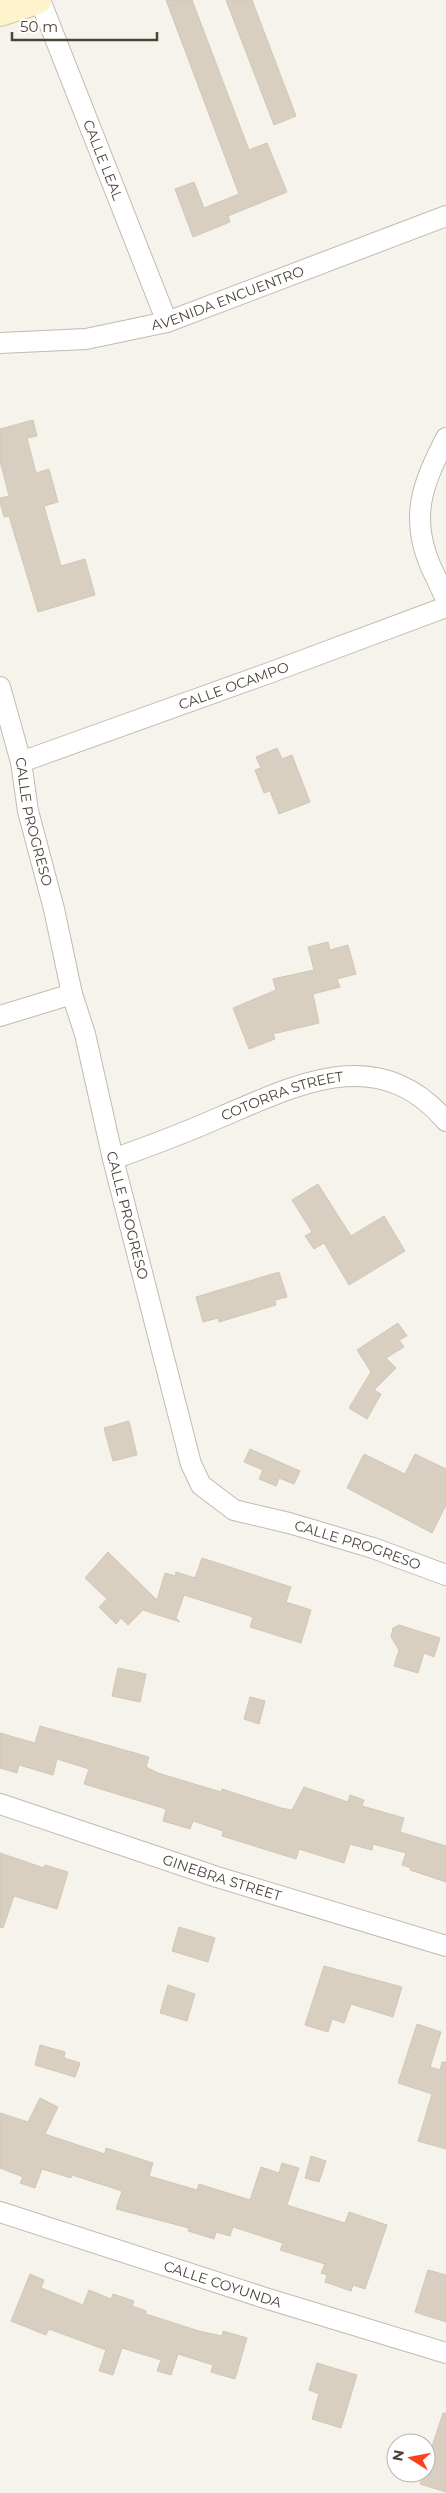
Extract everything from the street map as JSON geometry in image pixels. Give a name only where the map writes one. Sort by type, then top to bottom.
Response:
[{"type":"street","points":[[0,12],[39,0]]},
{"type":"street","name":"CALLE LEAL","points":[[39,0],[168,322]]},
{"type":"street","name":"AVENIDA ENCUENTRO","points":[[0,343],[86,339],[168,322],[446,216]]},
{"type":"street","points":[[446,438],[423,487],[418,524],[426,555],[446,600]]},
{"type":"street","name":"CALLE OCAMPO","points":[[21,762],[446,607]]},
{"type":"street","name":"CALLE PROGRESO","points":[[0,687],[21,762],[28,811],[54,909],[72,994],[85,1034],[113,1159],[191,1464],[201,1485],[234,1510],[289,1523],[373,1548],[446,1575]]},
{"type":"street","points":[[0,1016],[72,994]]},
{"type":"street","name":"COTORRA STREET","points":[[113,1159],[166,1140],[275,1094],[311,1082],[347,1075],[382,1078],[410,1090],[446,1121]]},
{"type":"street","name":"GINEBRA STREET","points":[[0,1804],[218,1877],[446,1946]]},
{"type":"street","name":"CALLE COYUNDA","points":[[0,2212],[265,2298],[446,2353]]},
{"type":"building","points":[[166,0],[192,0],[249,150],[267,143],[287,192],[228,216],[230,222],[193,237],[175,189],[194,182],[204,208],[239,194]]},
{"type":"building","points":[[226,0],[252,0],[296,116],[274,125]]},
{"type":"building","points":[[33,420],[37,436],[27,438],[36,473],[49,469],[58,502],[44,506],[61,566],[85,559],[95,595],[38,612],[9,516],[4,517],[0,502],[0,498],[9,496],[0,461],[0,429]]},
{"type":"building","points":[[277,748],[282,759],[292,755],[310,802],[279,814],[270,791],[264,793],[255,770],[261,768],[256,757]]},
{"type":"building","points":[[328,942],[330,950],[348,945],[356,974],[337,979],[340,987],[313,994],[319,1023],[273,1034],[275,1039],[249,1049],[233,1008],[276,990],[273,979],[314,970],[308,947]]},
{"type":"building","points":[[318,1184],[351,1236],[384,1216],[405,1251],[349,1285],[324,1243],[314,1249],[305,1236],[312,1232],[292,1200]]},
{"type":"building","points":[[279,1272],[287,1297],[275,1300],[276,1305],[219,1322],[218,1318],[203,1322],[196,1297]]},
{"type":"building","points":[[398,1323],[407,1336],[399,1340],[404,1347],[386,1358],[396,1368],[374,1390],[381,1394],[367,1419],[349,1408],[371,1372],[357,1350]]},
{"type":"building","points":[[129,1421],[137,1455],[113,1461],[104,1428]]},
{"type":"building","points":[[250,1449],[300,1471],[294,1484],[279,1478],[276,1486],[259,1479],[263,1470],[244,1462]]},
{"type":"building","points":[[364,1454],[405,1474],[415,1454],[446,1469],[446,1505],[432,1533],[347,1488]]},
{"type":"building","points":[[108,1552],[157,1600],[165,1573],[175,1576],[176,1572],[195,1578],[202,1558],[291,1587],[286,1602],[311,1610],[301,1643],[250,1627],[253,1617],[184,1595],[176,1618],[180,1622],[143,1610],[128,1625],[121,1618],[116,1624],[99,1607],[107,1599],[85,1578]]},
{"type":"building","points":[[399,1625],[440,1638],[434,1657],[424,1653],[418,1673],[394,1666],[399,1650],[391,1637],[393,1628]]},
{"type":"building","points":[[118,1668],[146,1674],[140,1702],[112,1696]]},
{"type":"building","points":[[250,1697],[265,1701],[259,1724],[244,1719]]},
{"type":"building","points":[[40,1726],[149,1757],[146,1767],[158,1773],[221,1792],[222,1789],[281,1808],[292,1810],[304,1787],[348,1802],[350,1795],[364,1800],[362,1806],[404,1818],[400,1832],[446,1846],[446,1882],[410,1870],[411,1868],[402,1865],[406,1853],[373,1844],[372,1850],[350,1844],[344,1863],[299,1849],[296,1859],[222,1836],[223,1831],[193,1821],[190,1829],[163,1821],[166,1809],[84,1784],[89,1769],[57,1759],[53,1775],[19,1765],[17,1773],[0,1768],[0,1733],[35,1743]]},
{"type":"building","points":[[0,1853],[44,1868],[45,1865],[68,1872],[57,1909],[14,1896],[3,1928],[0,1927]]},
{"type":"building","points":[[179,1927],[215,1938],[208,1962],[172,1951]]},
{"type":"building","points":[[324,1966],[402,1987],[393,2017],[351,2004],[344,2023],[332,2019],[328,2032],[305,2025]]},
{"type":"building","points":[[168,1985],[195,1994],[187,2021],[160,2013]]},
{"type":"building","points":[[417,2024],[441,2032],[430,2067],[440,2070],[442,2062],[446,2062],[446,2149],[418,2141],[432,2094],[398,2083]]},
{"type":"building","points":[[40,2045],[65,2052],[64,2058],[80,2063],[75,2077],[35,2065]]},
{"type":"building","points":[[40,2098],[58,2107],[45,2134],[105,2154],[106,2148],[153,2163],[149,2176],[197,2190],[199,2184],[250,2200],[261,2167],[279,2173],[282,2163],[299,2168],[287,2205],[345,2223],[349,2212],[387,2225],[365,2289],[353,2285],[351,2291],[325,2282],[327,2275],[321,2273],[325,2264],[280,2250],[283,2243],[233,2227],[230,2236],[216,2232],[214,2239],[188,2231],[189,2228],[116,2209],[122,2191],[72,2175],[71,2178],[42,2169],[35,2188],[20,2183],[23,2177],[0,2168],[0,2113],[28,2122]]},
{"type":"building","points":[[311,2156],[326,2161],[319,2182],[305,2178]]},
{"type":"building","points":[[428,2270],[446,2275],[446,2322],[415,2312]]},
{"type":"building","points":[[30,2274],[44,2280],[41,2288],[83,2305],[89,2290],[111,2299],[113,2294],[134,2301],[132,2306],[146,2311],[146,2314],[199,2331],[222,2336],[223,2331],[247,2338],[235,2379],[211,2372],[213,2365],[178,2354],[171,2375],[157,2371],[161,2360],[122,2348],[113,2375],[99,2371],[106,2350],[49,2329],[46,2335],[11,2321]]},
{"type":"building","points":[[317,2363],[357,2375],[341,2428],[312,2419],[319,2394],[309,2390]]},
{"type":"building","points":[[443,2413],[446,2413],[446,2492],[420,2484],[436,2483],[436,2434]]}]
